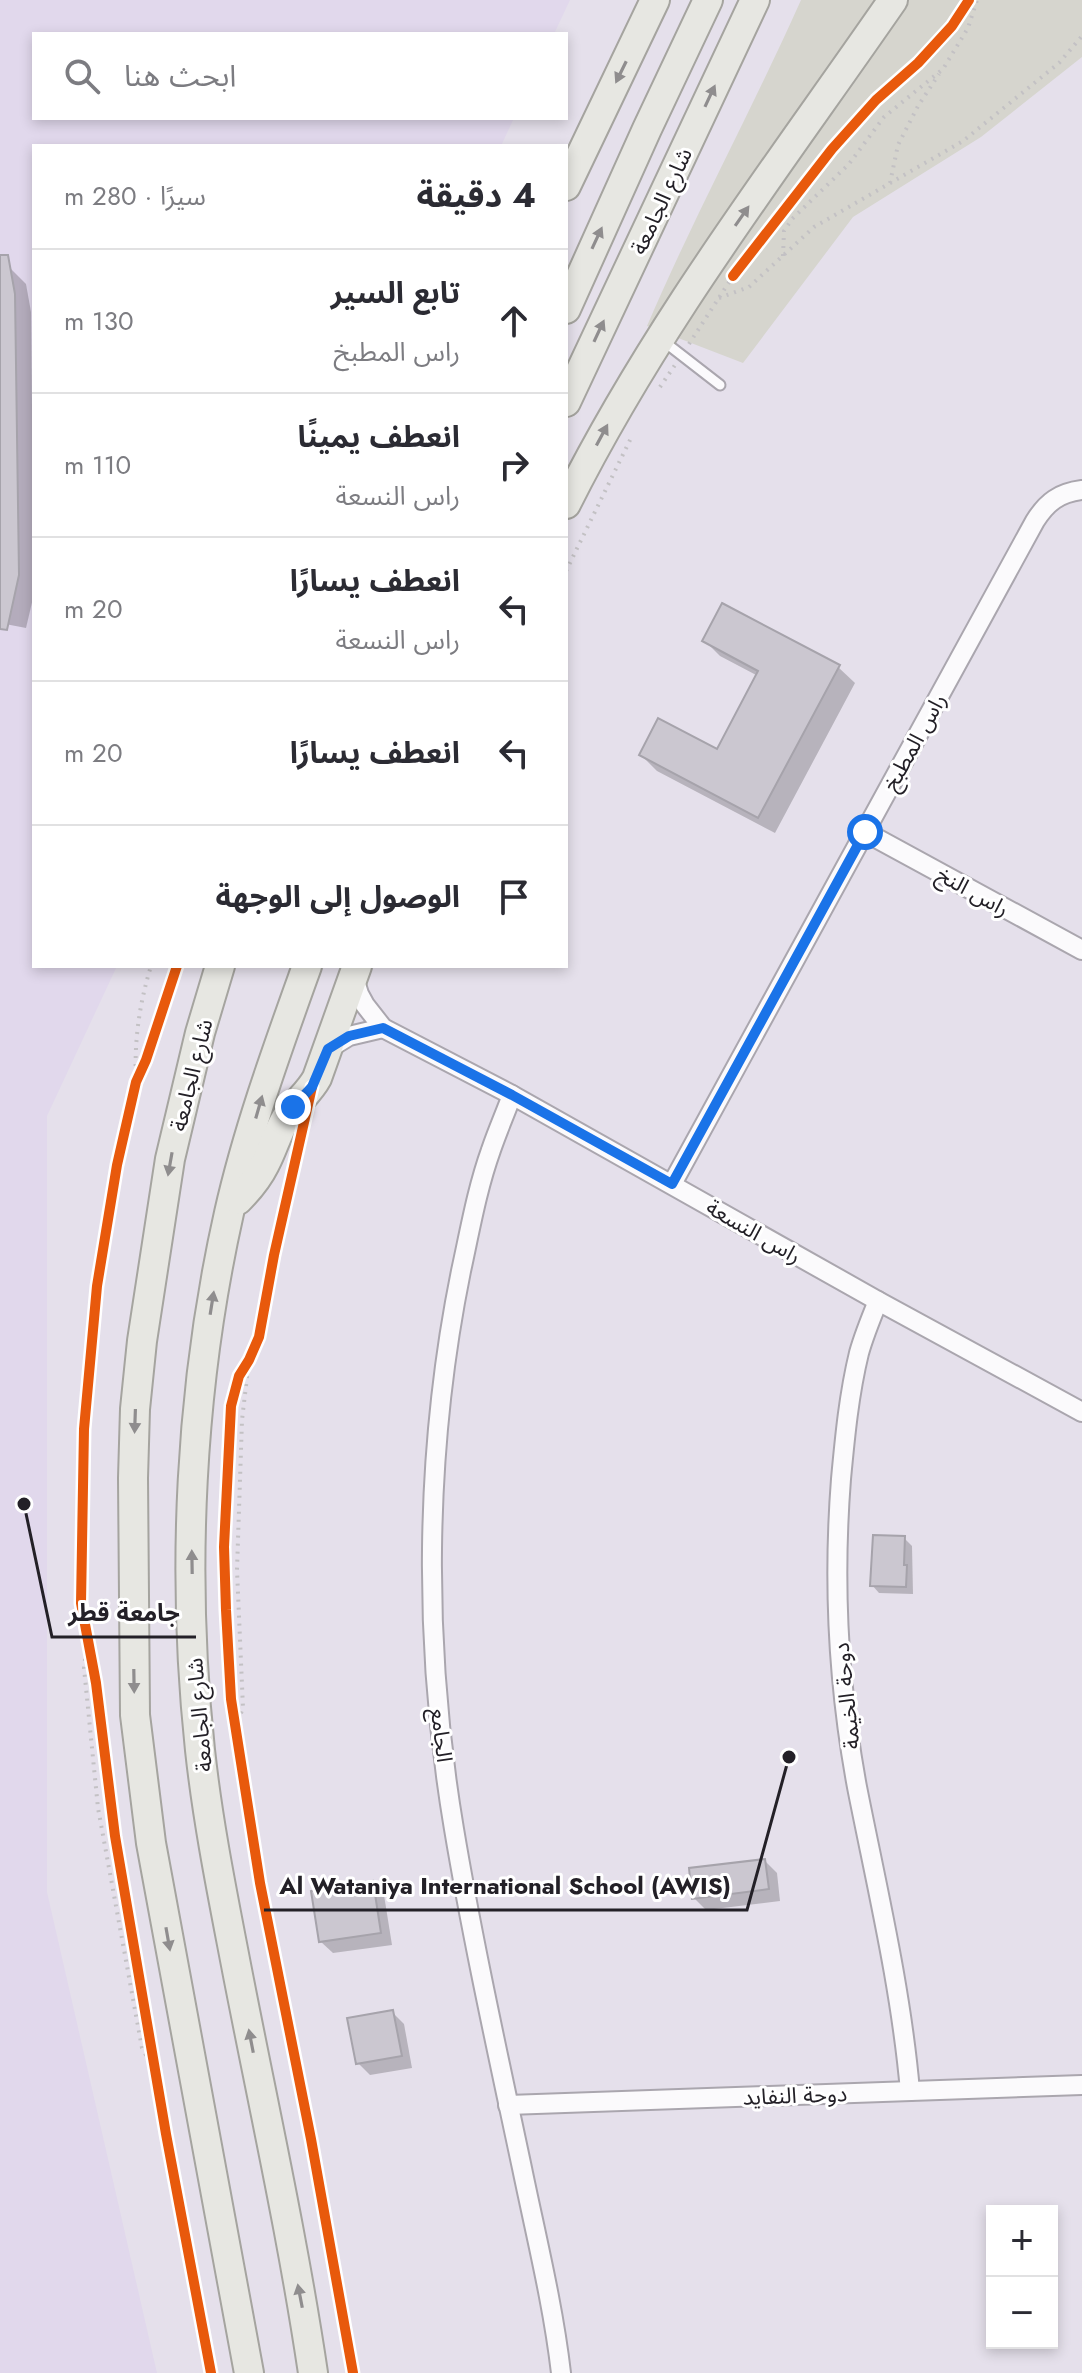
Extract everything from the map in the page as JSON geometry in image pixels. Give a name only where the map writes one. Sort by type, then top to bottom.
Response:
[{"type":"main road","points":[[568,305],[708,0]]},
{"type":"main road","name":"شارع الجامعة","points":[[568,398],[755,0]]},
{"type":"main road","points":[[568,500],[613,414],[671,346],[711,259],[893,0]]},
{"type":"main road","points":[[568,182],[655,1]]},
{"type":"main road","name":"شارع الجامعة","points":[[219,968],[200,1033],[170,1159],[142,1341],[135,1409],[133,1478],[135,1715],[156,1873],[249,2373]]},
{"type":"main road","name":"شارع الجامعة","points":[[306,968],[270,1068],[230,1209],[216,1278],[201,1389],[191,1542],[194,1675],[200,1752],[221,1886],[313,2373]]},
{"type":"main road","points":[[230,1209],[254,1183],[293,1107],[312,1087],[356,972]]},
{"type":"street","name":"راس المطبخ","points":[[672,1184],[1035,521],[1050,500],[1082,490]]},
{"type":"street","name":"راس النخ","points":[[865,832],[1082,950]]},
{"type":"street","name":"راس النسعة","points":[[356,972],[365,1005],[383,1028],[512,1095],[1082,1412]]},
{"type":"street","points":[[328,1049],[349,1036],[383,1028]]},
{"type":"street","name":"الجامع","points":[[512,1095],[490,1151],[475,1204],[448,1336],[439,1408],[432,1594],[437,1689],[454,1827],[543,2268],[561,2373]]},
{"type":"street","name":"دوحة الخيمة","points":[[878,1301],[860,1349],[851,1391],[841,1479],[837,1583],[846,1713],[900,2008],[910,2091]]},
{"type":"street","name":"دوحة النفايد","points":[[508,2105],[1082,2085]]},
{"type":"lane","points":[[671,346],[720,385]]},
{"type":"path","points":[[961,13],[969,0]]},
{"type":"path","points":[[890,183],[898,145],[918,106],[968,28],[977,0]]},
{"type":"path","points":[[719,298],[749,287],[814,227],[963,141],[1059,63],[1082,36]]},
{"type":"path","points":[[783,256],[784,231],[792,219],[849,164],[884,117],[943,69]]},
{"type":"path","points":[[778,218],[787,207]]},
{"type":"path","points":[[658,391],[671,346],[719,298],[742,265]]},
{"type":"path","points":[[568,567],[635,429]]},
{"type":"path","points":[[136,1082],[136,1027],[151,968]]},
{"type":"path","points":[[133,1095],[146,1060]]},
{"type":"path","points":[[234,1394],[239,1376],[255,1348]]},
{"type":"path","points":[[235,1728],[243,1708],[237,1570],[242,1420],[249,1360]]},
{"type":"path","points":[[86,1638],[93,1665],[107,1778]]},
{"type":"path","points":[[86,1638],[84,1668],[98,1808],[142,2048],[156,2069]]},
{"type":"path","points":[[231,1699],[237,1741]]},
{"type":"path","points":[[120,1864],[156,2069]]},
{"type":"shaded area","points":[[0,0],[570,0],[555,32],[32,32],[32,120],[513,120],[502,144],[32,144],[32,968],[116,968],[47,1116],[47,1892],[157,2373],[0,2373]]},
{"type":"shaded area","points":[[801,0],[1082,0],[1082,57],[981,137],[853,217],[743,363],[647,326]]},
{"type":"building","points":[[0,255],[8,255],[15,294],[19,575],[7,630],[0,629]]},
{"type":"building","points":[[722,603],[840,665],[758,818],[639,755],[658,718],[717,749],[758,671],[702,641]]},
{"type":"building","points":[[873,1535],[905,1536],[906,1587],[870,1586]]},
{"type":"building","points":[[765,1859],[769,1889],[692,1899],[689,1868]]},
{"type":"building","points":[[373,1881],[381,1933],[319,1942],[311,1891]]},
{"type":"building","points":[[393,2010],[402,2056],[356,2064],[347,2018]]},
{"type":"cycle path","points":[[733,276],[832,149],[876,100],[918,63],[952,26],[969,0]]},
{"type":"cycle path","points":[[176,968],[136,1082],[117,1165],[97,1286],[84,1429],[81,1603],[96,1683],[115,1836],[211,2373]]},
{"type":"cycle path","points":[[312,1087],[259,1337],[239,1376],[231,1406],[224,1547],[226,1610],[231,1699],[260,1883],[353,2373]]},
{"type":"place","name":"جامعة قطر","points":[[24,1504]]},
{"type":"place","name":"Al Wataniya International School (AWIS)","points":[[789,1757]]},
{"type":"route","points":[[293,1107],[312,1087],[328,1049],[349,1036],[383,1028],[672,1184],[865,832]]}]
